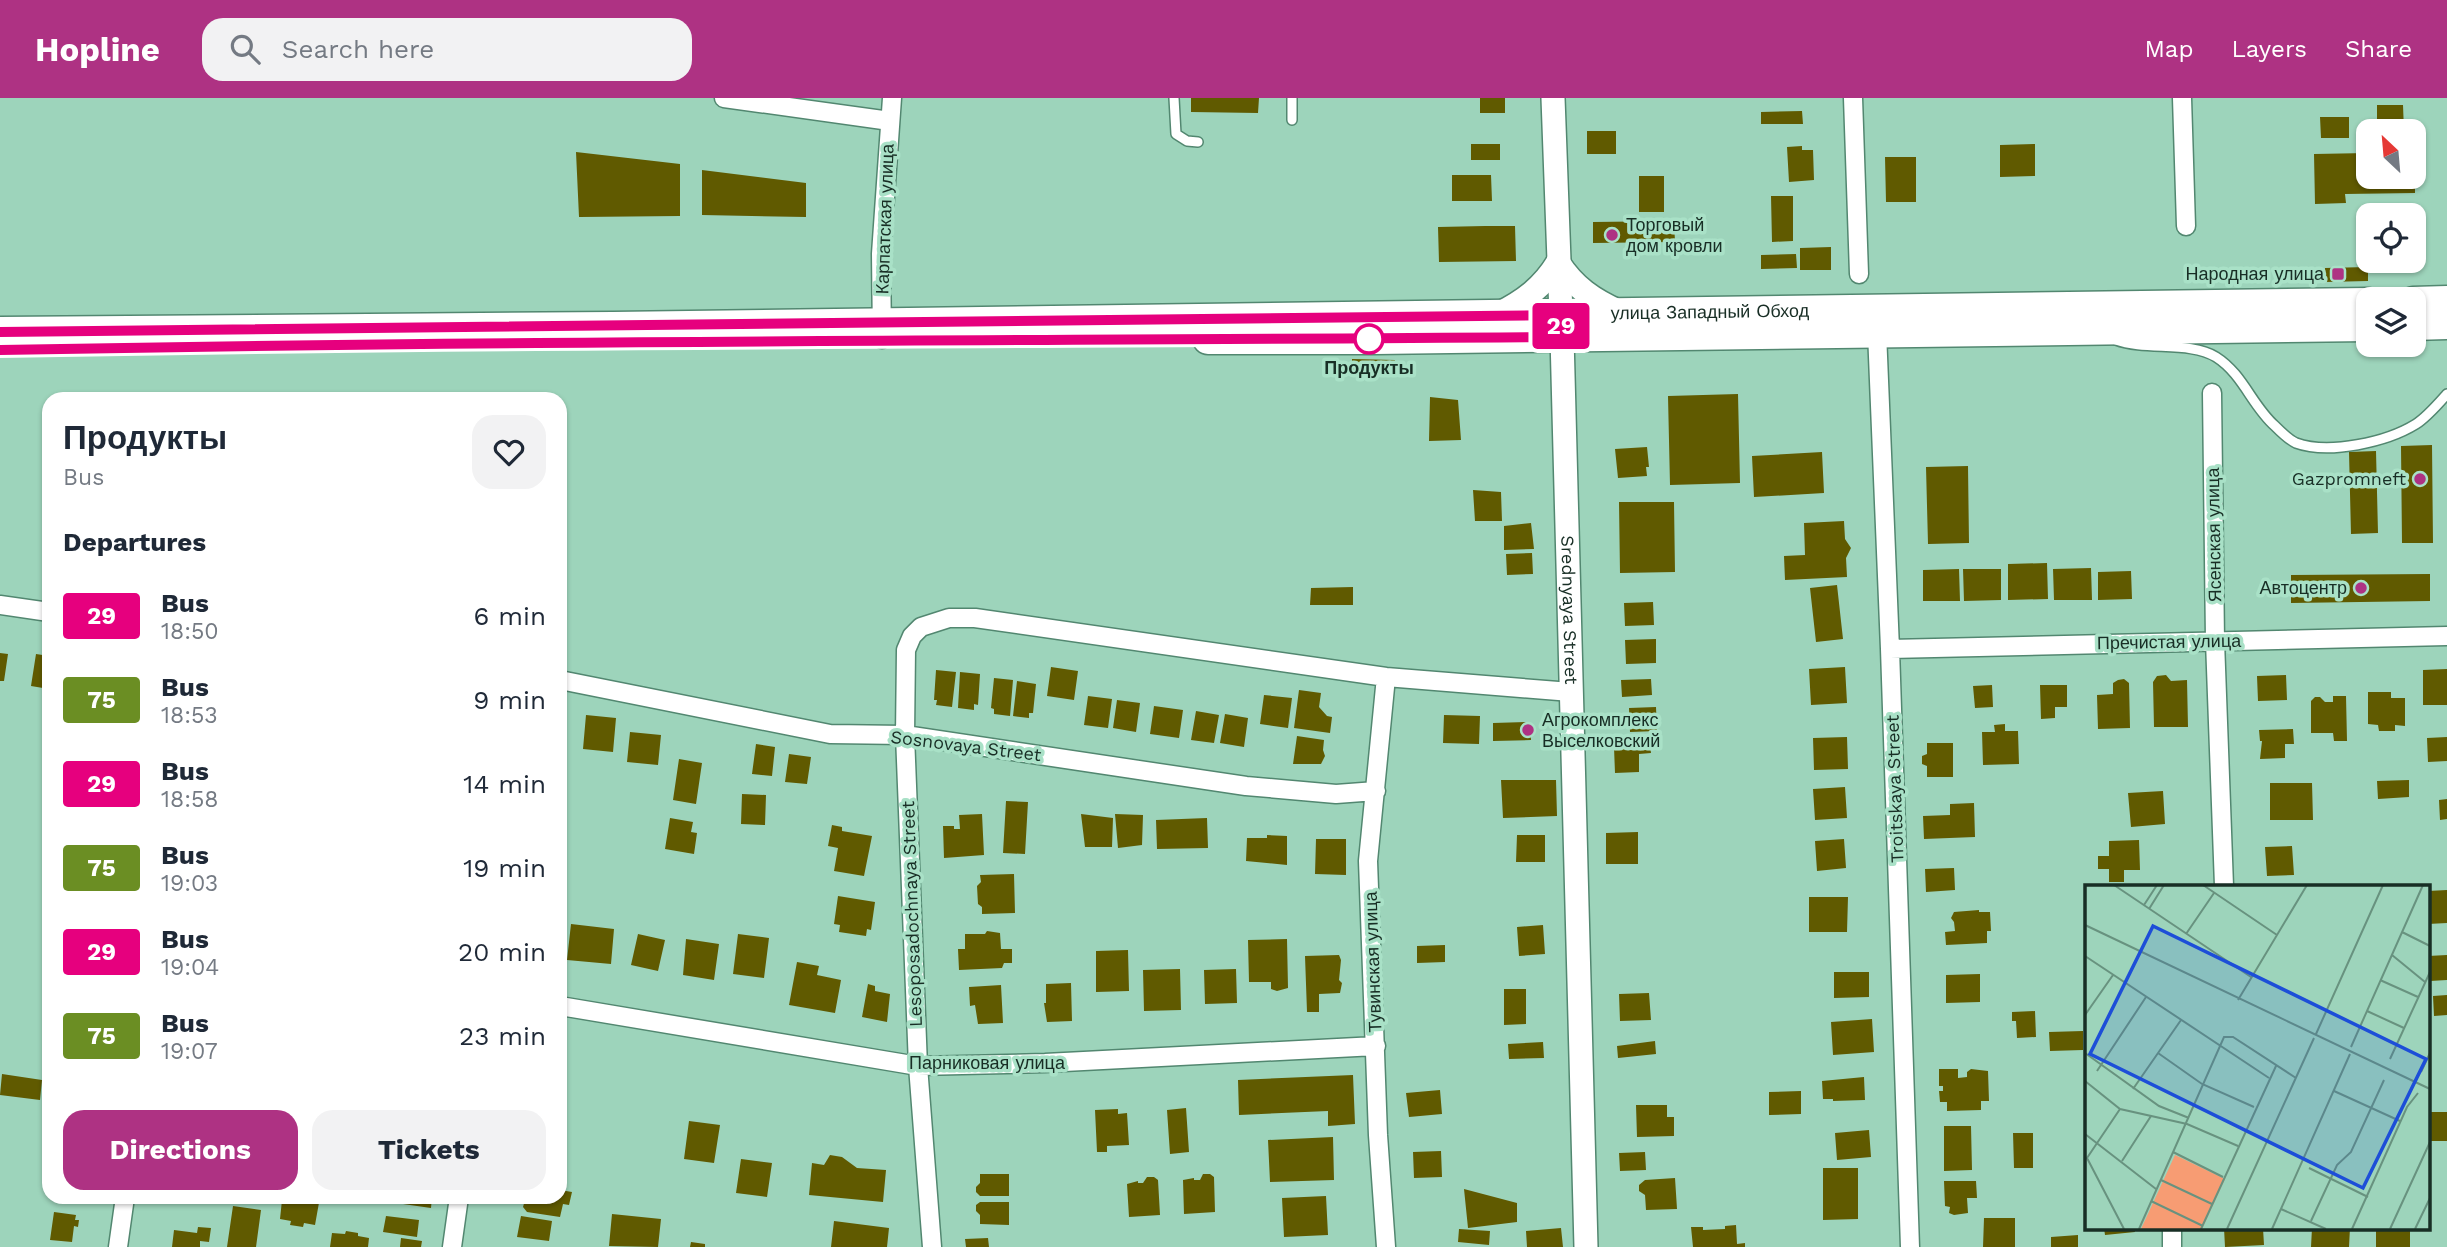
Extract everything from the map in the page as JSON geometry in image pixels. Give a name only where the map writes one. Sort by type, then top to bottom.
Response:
[{"type":"highway","points":[[2426,302],[2447,301]]},
{"type":"highway","name":"улица Западный Обход","points":[[0,350],[1495,316],[1561,326],[1622,313],[2356,303]]},
{"type":"highway","points":[[2426,325],[2447,324]]},
{"type":"highway","name":"улица Западный Обход","points":[[0,332],[613,327],[1376,339],[1561,326],[1877,332],[2356,326]]},
{"type":"street","points":[[724,98],[890,121]]},
{"type":"street","name":"Карпатская улица","points":[[882,331],[881,254],[892,98]]},
{"type":"street","name":"Srednyaya Street","points":[[1553,98],[1586,1247]]},
{"type":"street","points":[[1853,98],[1859,274]]},
{"type":"street","points":[[2182,98],[2186,226]]},
{"type":"street","points":[[1495,316],[1532,294],[1558,262],[1578,288],[1593,299],[1622,313]]},
{"type":"street","name":"Troitskaya Street","points":[[1877,332],[1910,1247]]},
{"type":"street","name":"Ясенская улица","points":[[2212,393],[2215,641],[2224,885]]},
{"type":"street","points":[[0,605],[42,611]]},
{"type":"street","name":"Lesoposadochnaya Street","points":[[932,1247],[918,1066],[905,735],[906,650],[912,636],[921,627],[949,618],[975,618],[1386,677]]},
{"type":"street","name":"Пречистая улица","points":[[1890,649],[2447,636]]},
{"type":"street","points":[[1386,677],[1571,692]]},
{"type":"street","name":"Тувинская улица","points":[[1386,677],[1368,861],[1378,1135],[1386,1247]]},
{"type":"street","name":"Sosnovaya Street","points":[[567,681],[830,734],[905,735],[1247,786],[1336,794],[1376,791]]},
{"type":"street","name":"Парниковая улица","points":[[567,1007],[918,1066],[1045,1063],[1376,1046]]},
{"type":"street","points":[[118,1247],[124,1204]]},
{"type":"street","points":[[452,1247],[457,1204]]},
{"type":"lane","points":[[1174,98],[1176,134],[1187,141],[1198,142]]},
{"type":"lane","points":[[1292,98],[1293,120]]},
{"type":"lane","points":[[2088,329],[2132,346],[2180,348],[2214,356],[2235,373],[2280,430],[2295,442],[2327,448],[2376,440],[2417,424],[2447,394]]},
{"type":"building","points":[[1191,98],[1259,98],[1258,113],[1191,112]]},
{"type":"building","points":[[1480,98],[1505,98],[1505,113],[1480,113]]},
{"type":"building","points":[[2377,105],[2403,105],[2404,119],[2377,119]]},
{"type":"building","points":[[1802,111],[1803,124],[1761,124],[1761,112]]},
{"type":"building","points":[[2320,117],[2349,117],[2349,138],[2321,138]]},
{"type":"building","points":[[1587,131],[1616,131],[1616,154],[1587,154]]},
{"type":"building","points":[[1471,144],[1500,144],[1500,160],[1471,160]]},
{"type":"building","points":[[2035,144],[2035,176],[2000,177],[2000,145]]},
{"type":"building","points":[[1802,146],[1802,150],[1813,150],[1814,180],[1789,182],[1787,147]]},
{"type":"building","points":[[576,152],[680,164],[680,216],[579,217]]},
{"type":"building","points":[[2356,153],[2356,189],[2415,189],[2415,193],[2345,194],[2346,203],[2315,204],[2314,154]]},
{"type":"building","points":[[1885,157],[1916,157],[1916,202],[1886,202]]},
{"type":"building","points":[[702,170],[806,183],[806,217],[702,215]]},
{"type":"building","points":[[1452,175],[1491,175],[1492,201],[1452,201]]},
{"type":"building","points":[[1639,176],[1664,176],[1664,212],[1639,212]]},
{"type":"building","points":[[1771,196],[1793,196],[1793,241],[1772,242]]},
{"type":"building","points":[[1674,221],[1675,242],[1593,243],[1593,222]]},
{"type":"building","points":[[1515,226],[1516,261],[1439,262],[1438,227]]},
{"type":"building","points":[[1831,247],[1831,270],[1800,270],[1800,248]]},
{"type":"building","points":[[1796,254],[1797,268],[1761,269],[1761,255]]},
{"type":"building","points":[[2356,267],[2356,273],[2368,273],[2368,281],[2325,282],[2325,268]]},
{"type":"building","points":[[1352,359],[1395,360],[1394,376],[1352,374]]},
{"type":"building","points":[[1738,394],[1740,483],[1670,485],[1668,396]]},
{"type":"building","points":[[1430,397],[1458,400],[1461,440],[1429,441]]},
{"type":"building","points":[[2432,445],[2433,543],[2402,543],[2401,446]]},
{"type":"building","points":[[1647,447],[1647,476],[1618,478],[1615,449]]},
{"type":"building","points":[[2376,451],[2378,533],[2351,534],[2349,452]]},
{"type":"building","points":[[1822,452],[1824,493],[1754,497],[1752,456]]},
{"type":"building","points":[[1968,466],[1969,543],[1928,544],[1926,467]]},
{"type":"building","points":[[1473,490],[1501,492],[1502,521],[1475,521]]},
{"type":"building","points":[[1619,502],[1674,502],[1675,572],[1620,573]]},
{"type":"building","points":[[1844,521],[1845,539],[1851,548],[1846,558],[1847,577],[1785,580],[1784,556],[1805,555],[1804,523]]},
{"type":"building","points":[[1531,523],[1534,549],[1504,550],[1504,526]]},
{"type":"building","points":[[1532,553],[1533,574],[1507,575],[1506,554]]},
{"type":"building","points":[[2047,563],[2048,599],[2008,600],[2008,564]]},
{"type":"building","points":[[2091,568],[2092,600],[2054,600],[2053,569]]},
{"type":"building","points":[[1959,569],[1960,601],[1923,601],[1923,570]]},
{"type":"building","points":[[1963,569],[2001,569],[2001,600],[1964,601]]},
{"type":"building","points":[[2131,571],[2132,599],[2098,600],[2098,572]]},
{"type":"building","name":"Автоцентр","points":[[2430,574],[2430,601],[2291,603],[2291,575]]},
{"type":"building","points":[[1837,585],[1843,639],[1816,642],[1810,588]]},
{"type":"building","points":[[1353,587],[1353,605],[1310,605],[1311,588]]},
{"type":"building","points":[[1653,602],[1654,625],[1625,626],[1624,603]]},
{"type":"building","points":[[1656,639],[1656,663],[1626,664],[1625,640]]},
{"type":"building","points":[[0,653],[8,654],[4,681],[0,681]]},
{"type":"building","points":[[36,654],[42,655],[42,688],[31,686]]},
{"type":"building","points":[[1051,667],[1078,671],[1074,700],[1047,696]]},
{"type":"building","points":[[1845,667],[1847,703],[1811,705],[1809,669]]},
{"type":"building","points":[[2447,669],[2447,705],[2423,705],[2423,670]]},
{"type":"building","points":[[936,670],[956,672],[952,707],[936,705]]},
{"type":"building","points":[[960,672],[980,674],[978,705],[974,704],[974,710],[958,708]]},
{"type":"building","points":[[2166,675],[2171,681],[2187,680],[2188,727],[2154,727],[2153,682],[2157,676]]},
{"type":"building","points":[[2286,675],[2287,700],[2258,701],[2257,676]]},
{"type":"building","points":[[994,678],[1013,680],[1010,716],[994,714],[994,709],[991,708]]},
{"type":"building","points":[[1651,679],[1652,695],[1622,697],[1621,680]]},
{"type":"building","points":[[2124,679],[2129,683],[2130,728],[2098,729],[2097,695],[2113,694],[2113,683]]},
{"type":"building","points":[[1017,681],[1036,684],[1033,713],[1029,713],[1029,718],[1013,716]]},
{"type":"building","points":[[1992,685],[1993,707],[1975,708],[1973,686]]},
{"type":"building","points":[[2040,685],[2067,685],[2067,707],[2055,707],[2055,718],[2041,719]]},
{"type":"building","points":[[1299,690],[1321,693],[1319,707],[1327,716],[1332,717],[1330,733],[1294,728]]},
{"type":"building","points":[[2368,692],[2391,692],[2391,698],[2405,698],[2405,726],[2395,725],[2395,731],[2379,731],[2378,725],[2368,724]]},
{"type":"building","points":[[1264,695],[1292,698],[1288,728],[1260,724]]},
{"type":"building","points":[[1088,696],[1112,699],[1108,728],[1084,725]]},
{"type":"building","points":[[2333,696],[2346,696],[2347,741],[2334,741],[2333,733],[2311,733],[2311,701],[2320,697],[2325,702],[2333,702]]},
{"type":"building","points":[[1117,700],[1140,703],[1136,732],[1113,728]]},
{"type":"building","points":[[1154,706],[1183,710],[1179,738],[1150,734]]},
{"type":"building","points":[[1656,707],[1657,731],[1630,732],[1629,708]]},
{"type":"building","points":[[1196,711],[1219,715],[1214,743],[1191,740]]},
{"type":"building","points":[[1225,714],[1248,718],[1244,747],[1220,743]]},
{"type":"building","points":[[586,715],[616,718],[613,752],[583,749]]},
{"type":"building","points":[[1444,715],[1480,716],[1479,744],[1443,743]]},
{"type":"building","points":[[1530,722],[1531,740],[1493,741],[1493,723]]},
{"type":"building","points":[[2005,724],[2005,731],[2018,731],[2019,764],[1983,765],[1982,732],[1995,732],[1994,725]]},
{"type":"building","points":[[2293,729],[2294,744],[2285,744],[2285,758],[2260,759],[2262,741],[2259,730]]},
{"type":"building","points":[[630,732],[661,735],[658,765],[627,762]]},
{"type":"building","points":[[1297,736],[1324,740],[1325,756],[1321,764],[1293,764]]},
{"type":"building","points":[[1847,737],[1848,769],[1814,770],[1813,738]]},
{"type":"building","points":[[2447,737],[2447,761],[2428,762],[2427,738]]},
{"type":"building","points":[[1927,743],[1953,743],[1953,777],[1927,777],[1927,766],[1922,764],[1922,756],[1927,754]]},
{"type":"building","points":[[756,744],[775,747],[772,776],[752,774]]},
{"type":"building","points":[[1650,745],[1651,753],[1639,754],[1639,772],[1615,773],[1614,747]]},
{"type":"building","points":[[789,754],[811,757],[807,784],[785,782]]},
{"type":"building","points":[[679,759],[702,763],[696,804],[673,800]]},
{"type":"building","points":[[1501,780],[1556,780],[1557,816],[1503,818]]},
{"type":"building","points":[[2409,780],[2409,797],[2378,799],[2377,781]]},
{"type":"building","points":[[2270,783],[2312,783],[2313,820],[2270,820]]},
{"type":"building","points":[[1845,787],[1847,818],[1815,820],[1813,789]]},
{"type":"building","points":[[2163,791],[2165,824],[2131,827],[2128,793]]},
{"type":"building","points":[[742,794],[766,795],[765,825],[741,824]]},
{"type":"building","points":[[2447,799],[2447,819],[2440,820],[2439,800]]},
{"type":"building","points":[[1006,801],[1028,802],[1025,854],[1003,853]]},
{"type":"building","points":[[1974,803],[1975,837],[1924,839],[1923,816],[1950,815],[1950,804]]},
{"type":"building","points":[[982,814],[984,855],[944,858],[943,826],[960,829],[959,815]]},
{"type":"building","points":[[1081,814],[1113,818],[1112,847],[1085,847]]},
{"type":"building","points":[[1115,814],[1143,815],[1142,845],[1118,848]]},
{"type":"building","points":[[670,818],[693,822],[691,832],[697,833],[694,854],[665,849]]},
{"type":"building","points":[[1207,818],[1208,848],[1157,849],[1156,820]]},
{"type":"building","points":[[832,825],[842,827],[842,831],[872,836],[864,876],[834,871],[838,848],[828,846]]},
{"type":"building","points":[[1638,832],[1638,864],[1606,864],[1606,833]]},
{"type":"building","points":[[1267,835],[1287,836],[1287,865],[1246,861],[1247,838],[1267,838]]},
{"type":"building","points":[[1517,835],[1545,835],[1545,862],[1516,862]]},
{"type":"building","points":[[1316,839],[1346,839],[1346,875],[1315,874]]},
{"type":"building","points":[[1844,839],[1846,868],[1817,871],[1815,841]]},
{"type":"building","points":[[2139,840],[2140,870],[2124,870],[2124,882],[2109,882],[2109,869],[2098,869],[2098,856],[2109,856],[2109,841]]},
{"type":"building","points":[[2292,846],[2294,875],[2267,876],[2265,847]]},
{"type":"building","points":[[1954,868],[1955,890],[1926,892],[1925,869]]},
{"type":"building","points":[[1014,874],[1015,913],[982,914],[982,907],[978,904],[977,886],[981,882],[980,875]]},
{"type":"building","points":[[2447,890],[2447,923],[2430,924],[2430,891]]},
{"type":"building","points":[[838,896],[875,902],[871,930],[867,929],[866,936],[839,932],[840,925],[834,924]]},
{"type":"building","points":[[1809,897],[1848,897],[1847,932],[1809,932]]},
{"type":"building","points":[[1954,912],[1990,912],[1991,931],[1987,931],[1987,943],[1946,945],[1945,932],[1955,931],[1951,918]]},
{"type":"building","points":[[571,924],[614,929],[611,964],[567,960]]},
{"type":"building","points":[[1543,925],[1545,954],[1519,956],[1517,927]]},
{"type":"building","points":[[987,931],[1000,933],[1001,949],[1012,949],[1012,963],[1004,963],[1002,968],[959,970],[958,949],[965,949],[965,934],[985,934]]},
{"type":"building","points":[[638,934],[665,940],[658,971],[631,965]]},
{"type":"building","points":[[738,934],[769,938],[764,978],[733,974]]},
{"type":"building","points":[[686,939],[719,944],[714,980],[683,975]]},
{"type":"building","points":[[1287,939],[1288,988],[1277,991],[1271,989],[1271,982],[1249,982],[1248,940]]},
{"type":"building","points":[[1445,945],[1445,962],[1417,963],[1417,946]]},
{"type":"building","points":[[1128,950],[1129,991],[1096,992],[1096,951]]},
{"type":"building","points":[[1339,955],[1339,980],[1342,983],[1340,993],[1319,994],[1319,1012],[1307,1012],[1305,956]]},
{"type":"building","points":[[2447,955],[2447,980],[2430,981],[2430,956]]},
{"type":"building","points":[[797,962],[819,966],[817,975],[841,980],[835,1013],[789,1005]]},
{"type":"building","points":[[1180,969],[1181,1010],[1144,1011],[1143,970]]},
{"type":"building","points":[[1236,969],[1237,1003],[1205,1004],[1204,970]]},
{"type":"building","points":[[1834,972],[1869,972],[1869,997],[1834,998]]},
{"type":"building","points":[[1980,974],[1980,1002],[1946,1003],[1946,975]]},
{"type":"building","points":[[1071,983],[1072,1021],[1047,1022],[1044,1003],[1046,984]]},
{"type":"building","points":[[868,984],[875,986],[875,991],[890,994],[887,1022],[862,1017]]},
{"type":"building","points":[[1001,985],[1003,1023],[978,1024],[975,1005],[970,1006],[969,987]]},
{"type":"building","points":[[1504,989],[1526,989],[1526,1024],[1504,1025]]},
{"type":"building","points":[[1649,993],[1651,1020],[1620,1021],[1619,994]]},
{"type":"building","points":[[2447,995],[2447,1015],[2434,1016],[2433,996]]},
{"type":"building","points":[[2035,1011],[2036,1037],[2017,1038],[2016,1021],[2012,1021],[2012,1012]]},
{"type":"building","points":[[1872,1019],[1874,1052],[1833,1055],[1831,1022]]},
{"type":"building","points":[[2083,1031],[2083,1050],[2050,1051],[2049,1032]]},
{"type":"building","points":[[1655,1041],[1656,1054],[1618,1058],[1617,1046]]},
{"type":"building","points":[[1543,1042],[1544,1058],[1509,1059],[1508,1044]]},
{"type":"building","points":[[1939,1069],[1958,1069],[1958,1078],[1967,1077],[1967,1072],[1971,1069],[1988,1071],[1989,1101],[1981,1101],[1981,1110],[1947,1111],[1947,1102],[1940,1102],[1939,1091],[1943,1091],[1943,1086],[1939,1086]]},
{"type":"building","points":[[2,1074],[42,1080],[40,1100],[0,1095]]},
{"type":"building","points":[[1353,1075],[1355,1124],[1328,1126],[1328,1111],[1239,1115],[1238,1080]]},
{"type":"building","points":[[1864,1077],[1865,1100],[1823,1099],[1822,1081]]},
{"type":"building","points":[[1440,1090],[1442,1114],[1409,1117],[1406,1093]]},
{"type":"building","points":[[1801,1091],[1801,1114],[1769,1115],[1769,1092]]},
{"type":"building","points":[[1636,1105],[1667,1105],[1667,1117],[1674,1117],[1674,1136],[1637,1137]]},
{"type":"building","points":[[1186,1108],[1189,1152],[1170,1154],[1167,1110]]},
{"type":"building","points":[[1118,1109],[1118,1114],[1127,1113],[1129,1145],[1107,1146],[1107,1152],[1097,1152],[1095,1110]]},
{"type":"building","points":[[2430,1112],[2447,1112],[2447,1141],[2430,1141]]},
{"type":"building","points":[[689,1121],[720,1125],[714,1163],[684,1159]]},
{"type":"building","points":[[1944,1126],[1971,1126],[1972,1170],[1944,1171]]},
{"type":"building","points":[[1869,1130],[1871,1157],[1837,1160],[1835,1133]]},
{"type":"building","points":[[2013,1133],[2033,1133],[2033,1168],[2014,1168]]},
{"type":"building","points":[[1333,1137],[1334,1180],[1270,1182],[1268,1140]]},
{"type":"building","points":[[1441,1151],[1442,1177],[1414,1178],[1413,1152]]},
{"type":"building","points":[[1645,1152],[1646,1170],[1620,1171],[1619,1153]]},
{"type":"building","points":[[830,1155],[842,1157],[857,1168],[886,1170],[883,1202],[809,1195],[812,1163],[824,1165]]},
{"type":"building","points":[[741,1159],[772,1163],[767,1197],[736,1193]]},
{"type":"building","points":[[1823,1168],[1858,1168],[1858,1219],[1823,1220]]},
{"type":"building","points":[[980,1174],[1009,1174],[1009,1196],[980,1196],[976,1187],[980,1183]]},
{"type":"building","points":[[1203,1174],[1214,1177],[1215,1212],[1184,1214],[1183,1180],[1200,1180]]},
{"type":"building","points":[[1147,1177],[1158,1180],[1160,1215],[1129,1217],[1127,1184],[1138,1181],[1143,1183]]},
{"type":"building","points":[[1675,1178],[1677,1209],[1646,1210],[1645,1195],[1639,1191],[1639,1185],[1645,1180]]},
{"type":"building","points":[[1944,1181],[1976,1181],[1977,1198],[1967,1198],[1968,1213],[1949,1213],[1950,1207],[1945,1206]]},
{"type":"building","points":[[1464,1189],[1517,1203],[1517,1222],[1468,1228]]},
{"type":"building","points":[[567,1191],[572,1192],[569,1205],[563,1204],[567,1204]]},
{"type":"building","points":[[1326,1196],[1328,1235],[1284,1237],[1282,1198]]},
{"type":"building","points":[[980,1202],[1009,1202],[1009,1225],[980,1224],[976,1205]]},
{"type":"building","points":[[282,1204],[319,1204],[315,1225],[290,1225],[291,1221],[280,1219]]},
{"type":"building","points":[[403,1204],[431,1204],[431,1208]]},
{"type":"building","points":[[524,1204],[563,1204],[560,1217],[527,1212]]},
{"type":"building","points":[[233,1206],[261,1210],[256,1247],[227,1247]]},
{"type":"building","points":[[54,1212],[76,1215],[75,1220],[79,1220],[78,1227],[74,1226],[72,1242],[50,1240]]},
{"type":"building","points":[[612,1214],[661,1219],[658,1247],[609,1246]]},
{"type":"building","points":[[386,1216],[419,1220],[417,1237],[383,1232]]},
{"type":"building","points":[[521,1216],[552,1221],[549,1241],[517,1237]]},
{"type":"building","points":[[1984,1218],[2015,1218],[2015,1247],[1983,1247]]},
{"type":"building","points":[[834,1221],[889,1228],[887,1247],[831,1247]]},
{"type":"building","points":[[1736,1225],[1737,1244],[1745,1243],[1745,1247],[1693,1247],[1691,1227],[1703,1227],[1703,1230],[1725,1229],[1725,1226]]},
{"type":"building","points":[[198,1227],[211,1228],[209,1242],[200,1241],[200,1247],[172,1247],[174,1230],[197,1233]]},
{"type":"building","points":[[1561,1228],[1563,1247],[1527,1247],[1526,1231]]},
{"type":"building","points":[[1459,1229],[1490,1231],[1489,1245],[1458,1242]]},
{"type":"building","points":[[2104,1230],[2135,1232],[2105,1235]]},
{"type":"building","points":[[2224,1230],[2263,1230],[2264,1245],[2225,1247]]},
{"type":"building","points":[[2312,1230],[2350,1230],[2349,1247],[2311,1247]]},
{"type":"building","points":[[2376,1230],[2410,1230],[2410,1247],[2376,1247]]},
{"type":"building","points":[[346,1231],[369,1238],[368,1247],[330,1247],[332,1233],[345,1234]]},
{"type":"building","points":[[2078,1235],[2078,1247],[2051,1247],[2051,1237]]},
{"type":"building","points":[[401,1238],[422,1241],[421,1247],[400,1247]]},
{"type":"building","points":[[988,1238],[989,1247],[966,1247],[965,1239]]},
{"type":"building","points":[[691,1242],[705,1244],[705,1247],[690,1247]]},
{"type":"bus line","name":"29","points":[[0,332],[1561,315],[1562,337],[882,339],[0,350]]},
{"type":"place","name":"Торговый дом кровли","points":[[1612,235]]},
{"type":"place","name":"Народная улица","points":[[2338,274]]},
{"type":"place","name":"Продукты","points":[[1369,339]]},
{"type":"place","name":"Gazpromneft","points":[[2420,479]]},
{"type":"place","name":"Автоцентр","points":[[2361,588]]},
{"type":"place","name":"Агрокомплекс Выселковский","points":[[1528,730]]}]
